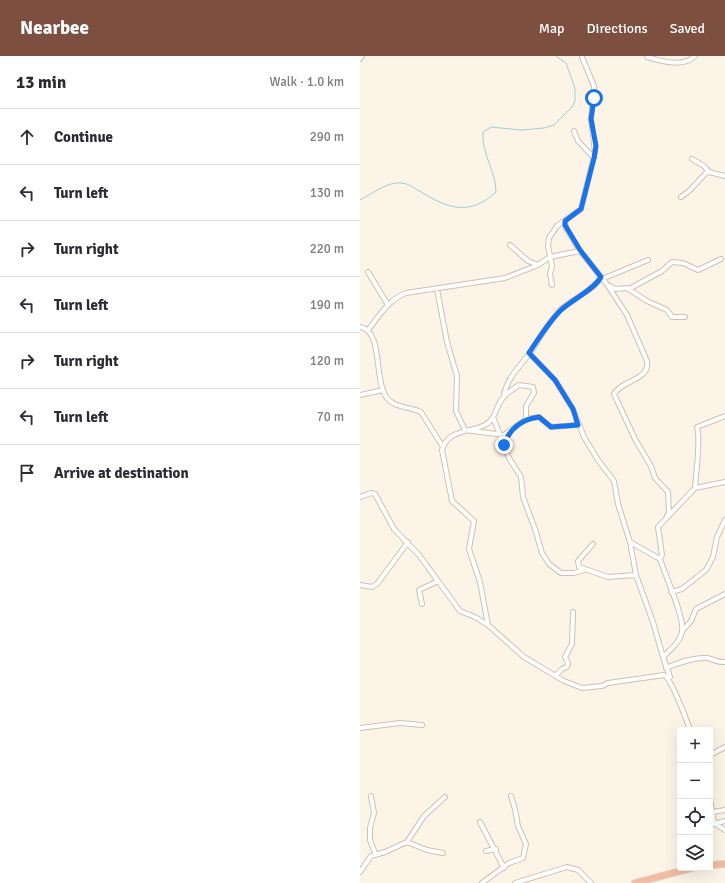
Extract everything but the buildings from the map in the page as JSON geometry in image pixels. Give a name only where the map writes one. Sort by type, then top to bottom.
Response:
[{"type":"highway","points":[[713,865],[725,864]]},
{"type":"highway","points":[[635,883],[680,871]]},
{"type":"street","points":[[647,57],[669,62],[685,62],[695,56]]},
{"type":"street","points":[[552,286],[548,246],[549,238],[557,226],[581,209],[596,146],[591,119],[594,86],[582,57]]},
{"type":"street","points":[[574,131],[578,141],[594,158]]},
{"type":"street","points":[[692,159],[704,166],[709,172],[725,176]]},
{"type":"street","points":[[681,197],[689,191],[703,175],[709,172]]},
{"type":"street","points":[[565,221],[566,228],[580,250],[608,285],[627,315],[648,364],[641,376],[615,391],[615,398],[651,466],[655,478],[668,492],[667,516]]},
{"type":"street","points":[[510,245],[528,261],[538,265]]},
{"type":"street","points":[[368,330],[396,297],[406,293],[505,278],[538,265],[550,257],[580,250]]},
{"type":"street","points":[[629,289],[658,273],[672,262],[683,263],[698,270],[721,259]]},
{"type":"street","points":[[504,394],[506,386],[513,373],[529,353],[547,325],[561,310],[595,285],[601,278],[648,260]]},
{"type":"street","points":[[368,272],[388,305]]},
{"type":"street","points":[[608,285],[615,289],[629,289],[647,301],[667,310],[672,317],[685,317]]},
{"type":"street","points":[[437,289],[457,376],[455,408],[465,430]]},
{"type":"street","points":[[360,327],[368,330],[374,337],[383,390],[387,398],[392,402],[422,412],[443,447]]},
{"type":"street","points":[[529,353],[555,380],[573,409],[578,425],[598,460],[614,481],[618,504],[630,542],[636,575],[653,622],[666,668],[689,727]]},
{"type":"street","points":[[488,624],[480,582],[469,549],[474,521],[452,501],[442,450],[451,436],[486,424],[493,416],[497,407],[505,396],[519,385],[532,386],[534,393],[526,406],[526,419]]},
{"type":"street","points":[[360,395],[383,390]]},
{"type":"street","points":[[493,416],[511,462],[521,477],[523,497],[542,553],[550,564],[561,572],[574,573],[584,570]]},
{"type":"street","points":[[695,488],[697,452],[700,440],[697,427],[725,416]]},
{"type":"street","points":[[465,430],[500,435],[511,431],[526,419],[539,417],[551,427],[578,425]]},
{"type":"street","points":[[504,445],[511,431]]},
{"type":"street","points":[[682,631],[678,608],[660,559],[662,554],[658,527],[695,488],[725,481]]},
{"type":"street","points":[[360,496],[372,493],[375,494],[394,529],[408,542],[460,611],[488,624],[524,657],[555,676],[582,688],[602,686],[608,683],[630,681],[659,675],[667,676],[671,682]]},
{"type":"street","points":[[671,592],[682,589],[706,570],[713,557],[717,537],[725,520]]},
{"type":"street","points":[[360,585],[372,586],[378,584],[408,542]]},
{"type":"street","points":[[630,542],[660,559]]},
{"type":"street","points":[[592,544],[577,563],[578,567],[608,577],[636,575]]},
{"type":"street","points":[[422,604],[419,590],[438,582]]},
{"type":"street","points":[[663,657],[678,640],[682,631],[691,621],[696,609],[725,594]]},
{"type":"street","points":[[555,676],[562,669],[567,667],[568,663],[565,657],[572,644],[573,612]]},
{"type":"street","points":[[666,668],[681,662],[702,658],[707,658],[716,662],[725,662]]},
{"type":"street","points":[[360,728],[400,723],[422,725]]},
{"type":"street","points":[[713,753],[725,747]]},
{"type":"street","points":[[371,796],[374,813],[370,828],[370,840],[375,853]]},
{"type":"street","points":[[482,883],[509,863],[523,858],[526,847],[524,838],[518,826],[511,796]]},
{"type":"street","points":[[360,872],[368,858],[375,853],[385,852],[408,842],[424,816],[445,797]]},
{"type":"street","points":[[713,812],[725,810]]},
{"type":"street","points":[[713,824],[725,821]]},
{"type":"street","points":[[480,822],[496,849],[504,868]]},
{"type":"street","points":[[713,824],[725,830]]},
{"type":"street","points":[[408,842],[427,850],[443,853]]},
{"type":"street","points":[[486,851],[496,849]]},
{"type":"street","points":[[515,883],[567,867],[578,870],[591,883]]},
{"type":"waterway","points":[[360,200],[380,188],[397,183],[408,184],[431,198],[450,206],[468,207],[477,205],[486,200],[496,192],[494,177],[484,147],[483,132],[491,127],[521,130],[544,128],[554,125],[572,107],[575,101],[575,88],[566,63],[556,56]]},
{"type":"route","points":[[504,445],[506,438],[511,431],[526,419],[539,417],[551,427],[578,425],[573,409],[561,393],[555,380],[529,353],[547,325],[561,310],[595,285],[601,277],[580,250],[565,225],[565,221],[581,209],[594,158],[596,146],[591,119],[594,98]]}]
